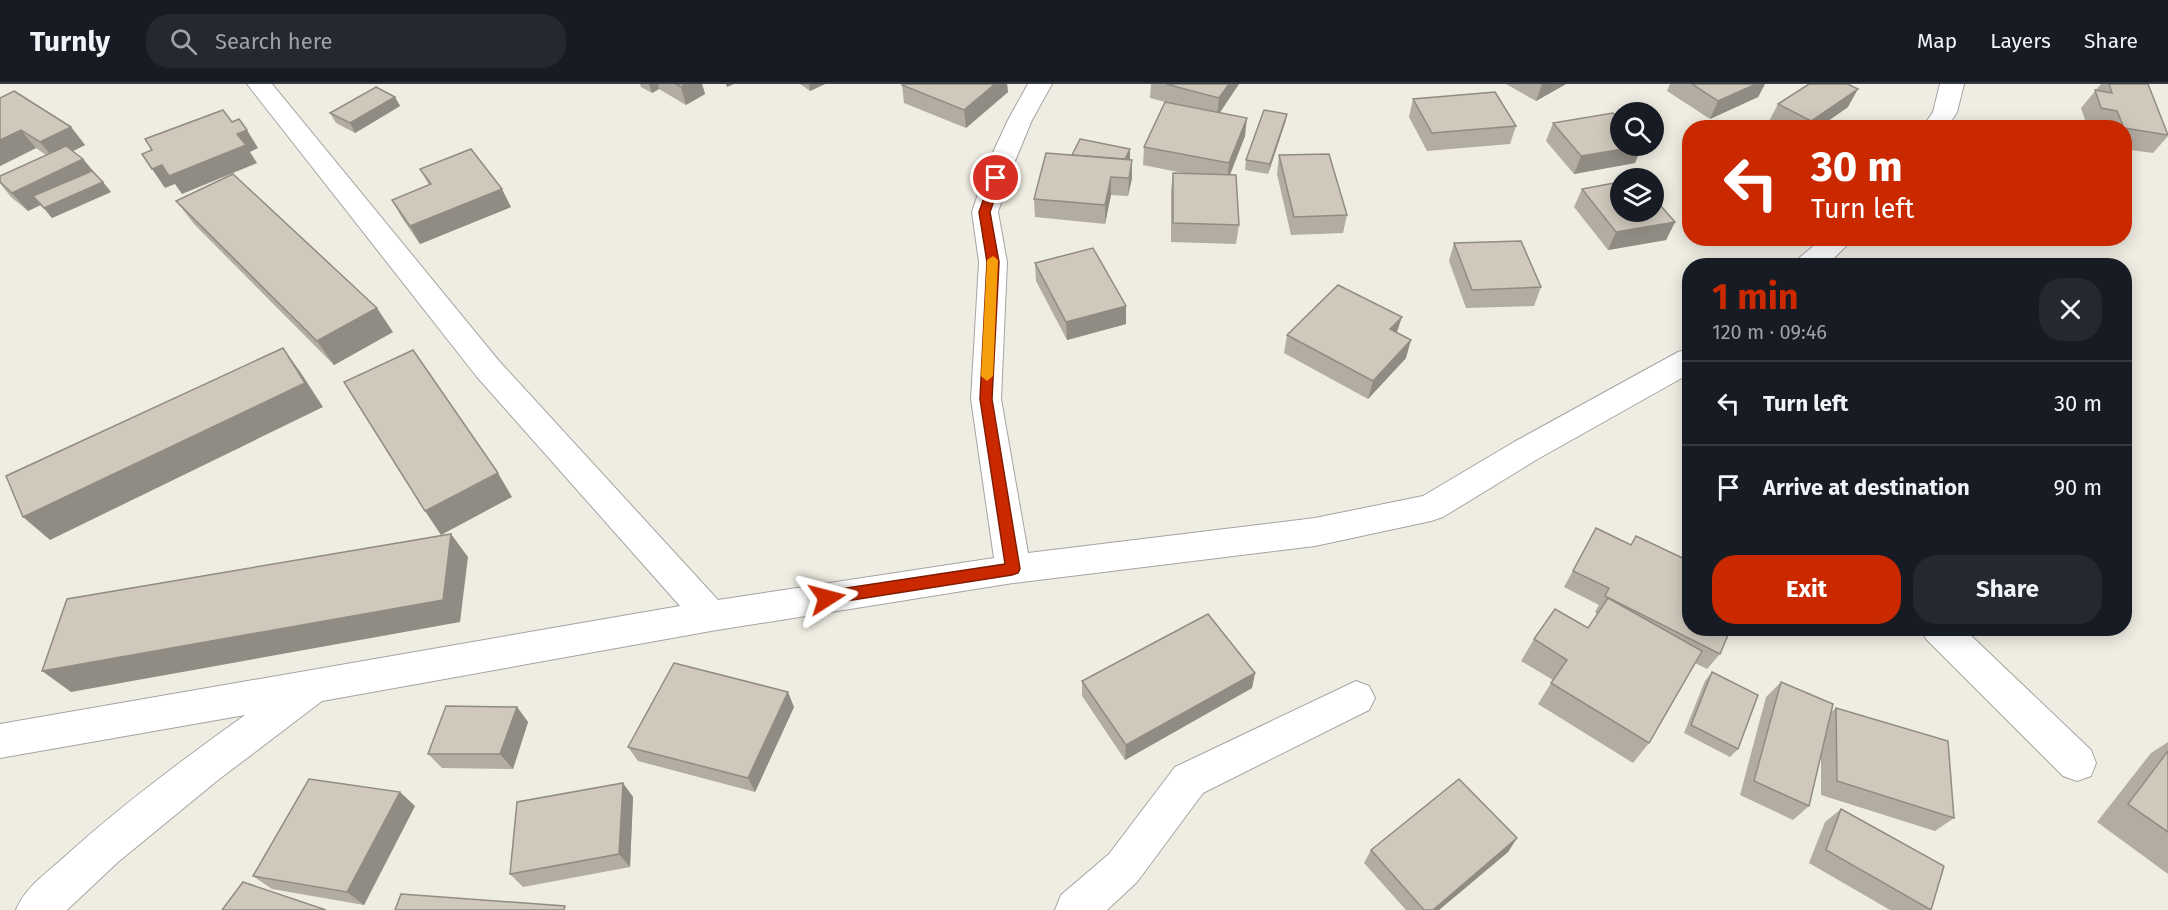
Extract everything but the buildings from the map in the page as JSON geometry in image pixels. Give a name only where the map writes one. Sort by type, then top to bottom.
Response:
[{"type":"street","points":[[259,84],[488,369],[711,616]]},
{"type":"street","points":[[1012,569],[986,399],[993,262],[985,212],[1011,140],[1040,84]]},
{"type":"street","points":[[1940,120],[1946,112],[1952,84]]},
{"type":"street","points":[[1817,258],[1832,246]]},
{"type":"street","points":[[0,741],[711,616],[1012,569],[1315,532],[1431,508],[1525,451],[1682,364]]},
{"type":"street","points":[[1947,636],[2077,763]]},
{"type":"street","points":[[37,910],[131,826],[204,767],[314,685]]},
{"type":"street","points":[[1076,910],[1123,868],[1189,780],[1356,698]]},
{"type":"slow traffic","points":[[987,376],[993,260]]},
{"type":"route","points":[[827,598],[1012,569],[986,399],[993,262],[985,212],[996,178]]}]
